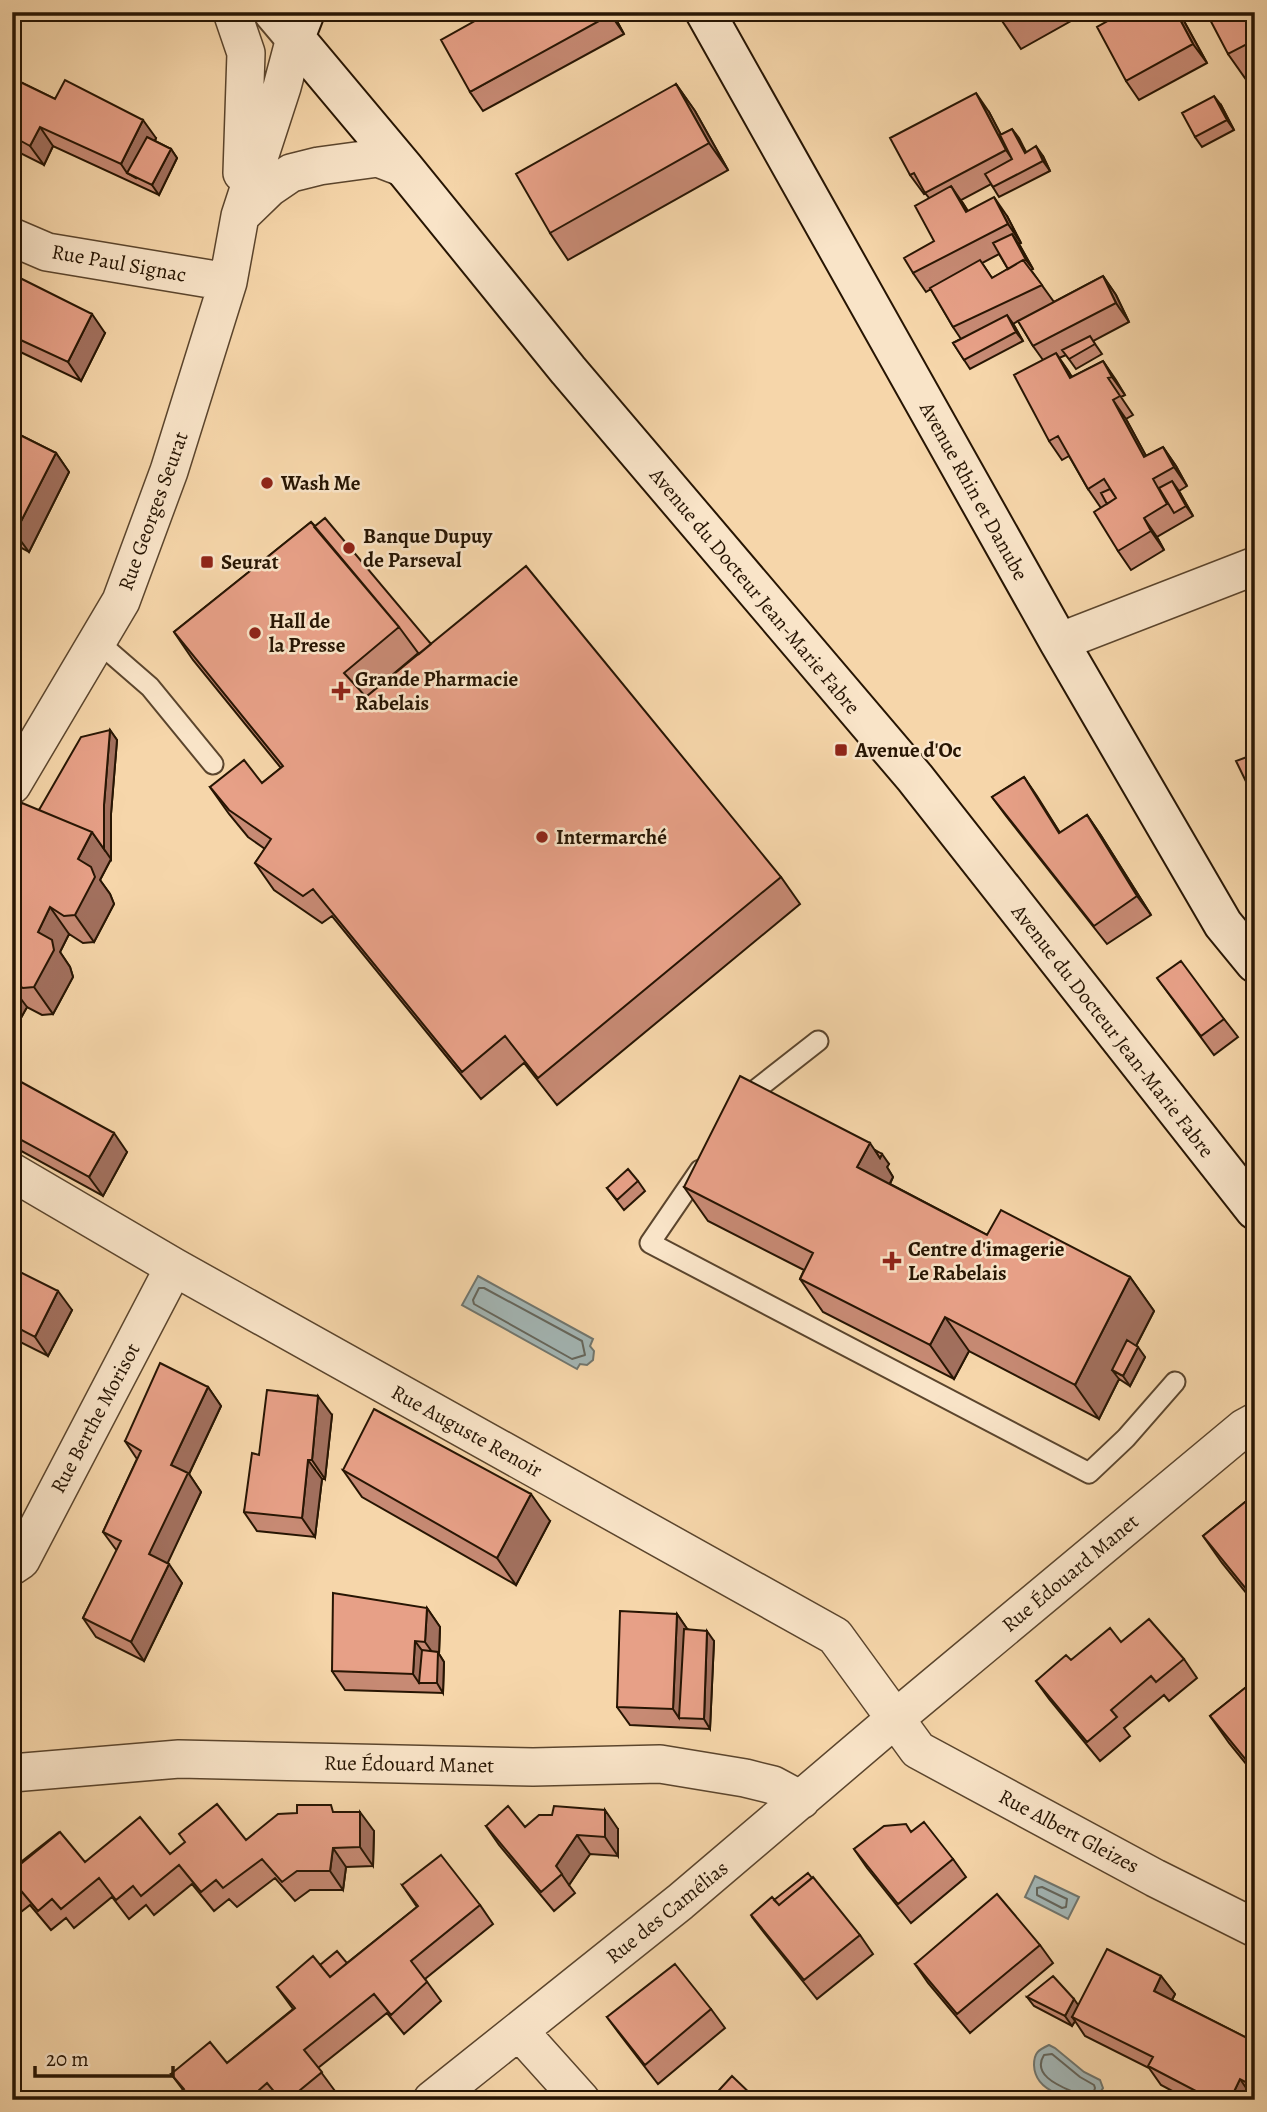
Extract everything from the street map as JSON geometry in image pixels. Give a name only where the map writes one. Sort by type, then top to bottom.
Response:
[{"type":"main road","name":"Avenue Rhin et Danube","points":[[705,12],[1059,642],[1223,924],[1255,963]]},
{"type":"main road","name":"Avenue du Docteur Jean-Marie Fabre","points":[[291,21],[404,168],[568,370],[915,778],[1255,1210]]},
{"type":"street","name":"Rue Georges Seurat","points":[[232,12],[246,52],[240,216]]},
{"type":"street","name":"Rue Georges Seurat","points":[[12,785],[121,601],[169,471],[228,282],[240,216],[282,87],[291,21]]},
{"type":"street","points":[[240,216],[269,188],[291,173],[319,166],[378,158],[404,168]]},
{"type":"street","name":"Rue Paul Signac","points":[[12,237],[47,252],[228,282]]},
{"type":"street","points":[[1059,642],[1255,566]]},
{"type":"street","name":"Rue Auguste Renoir","points":[[12,1172],[174,1267],[835,1636],[897,1718]]},
{"type":"street","name":"Rue Berthe Morisot","points":[[12,1566],[21,1560],[174,1267]]},
{"type":"street","name":"Rue Édouard Manet","points":[[897,1718],[1251,1417]]},
{"type":"street","name":"Rue des Camélias","points":[[432,2100],[680,1902],[897,1718]]},
{"type":"street","name":"Rue Albert Gleizes","points":[[897,1718],[918,1749],[1156,1878],[1255,1928]]},
{"type":"street","name":"Rue Édouard Manet","points":[[12,1773],[179,1759],[533,1767],[660,1764],[773,1785],[801,1800]]},
{"type":"street","points":[[519,2031],[581,2100]]},
{"type":"lane","points":[[97,641],[150,687],[213,764]]},
{"type":"lane","points":[[731,1124],[753,1092],[818,1041]]},
{"type":"lane","points":[[709,1156],[650,1243],[1089,1473],[1126,1438],[1175,1382]]},
{"type":"water","points":[[478,1276],[593,1339],[590,1346],[594,1351],[593,1360],[587,1365],[580,1364],[577,1369],[462,1305]]},
{"type":"water","points":[[1035,1876],[1079,1897],[1068,1919],[1025,1897]]},
{"type":"water","points":[[1049,2045],[1084,2072],[1100,2080],[1103,2088],[1095,2100],[1066,2097],[1041,2083],[1036,2075],[1035,2058],[1039,2050]]},
{"type":"building","points":[[491,12],[609,12],[610,15],[470,92],[441,40]]},
{"type":"building","points":[[1124,12],[1176,12],[1193,44],[1126,81],[1097,27]]},
{"type":"building","points":[[1206,12],[1255,12],[1255,40],[1228,54]]},
{"type":"building","points":[[12,78],[55,99],[65,80],[143,120],[121,164],[40,127],[30,146],[12,136]]},
{"type":"building","points":[[676,84],[709,143],[550,233],[516,174]]},
{"type":"building","points":[[976,93],[1006,150],[925,193],[914,173],[910,175],[890,138]]},
{"type":"building","points":[[1214,96],[1227,120],[1195,137],[1182,113]]},
{"type":"building","points":[[1012,129],[1025,153],[1036,146],[1043,161],[993,187],[985,174],[1012,159],[1000,135]]},
{"type":"building","points":[[147,137],[171,149],[152,185],[127,173]]},
{"type":"building","points":[[951,186],[966,212],[994,197],[1008,224],[913,273],[904,258],[934,241],[915,206]]},
{"type":"building","points":[[1012,234],[1026,260],[1008,269],[993,243]]},
{"type":"building","points":[[980,260],[992,278],[1023,260],[1042,285],[953,327],[930,288]]},
{"type":"building","points":[[14,275],[92,314],[68,362],[12,336]]},
{"type":"building","points":[[1103,276],[1116,303],[1033,346],[1018,321]]},
{"type":"building","points":[[1007,315],[1016,332],[964,360],[953,343]]},
{"type":"building","points":[[1090,336],[1095,344],[1069,359],[1062,350]]},
{"type":"building","points":[[1056,353],[1070,378],[1103,361],[1112,377],[1108,378],[1120,396],[1113,400],[1144,457],[1163,447],[1174,467],[1153,479],[1167,504],[1144,518],[1151,531],[1118,551],[1094,512],[1116,498],[1104,479],[1088,489],[1058,436],[1049,441],[1014,375]]},
{"type":"building","points":[[12,431],[56,453],[15,533],[12,531]]},
{"type":"building","points":[[1172,481],[1186,506],[1174,513],[1159,488]]},
{"type":"building","points":[[1110,489],[1116,498],[1107,504],[1101,493]]},
{"type":"building","points":[[325,518],[431,644],[419,654],[314,527]]},
{"type":"building","name":"Intermarché","points":[[311,522],[399,627],[344,673],[366,697],[526,566],[781,877],[538,1078],[505,1036],[462,1072],[313,889],[303,896],[255,863],[271,839],[229,810],[210,787],[244,760],[262,783],[283,766],[174,632]]},
{"type":"building","points":[[110,730],[104,805],[104,849],[92,832],[39,810],[81,737]]},
{"type":"building","points":[[1255,754],[1255,800],[1236,761]]},
{"type":"building","points":[[1024,777],[1059,833],[1087,815],[1137,896],[1094,926],[992,797]]},
{"type":"building","points":[[22,803],[92,832],[78,859],[91,867],[95,877],[75,915],[64,916],[50,907],[38,932],[52,940],[54,950],[34,987],[23,988],[12,983],[12,819]]},
{"type":"building","points":[[1181,961],[1224,1019],[1201,1036],[1157,978]]},
{"type":"building","name":"Centre d'imagerie Le Rabelais","points":[[740,1076],[870,1143],[857,1167],[987,1235],[1001,1210],[1130,1277],[1075,1385],[945,1317],[930,1345],[800,1279],[813,1253],[684,1187]]},
{"type":"building","points":[[12,1077],[114,1133],[89,1177],[12,1135]]},
{"type":"building","points":[[628,1169],[638,1181],[617,1200],[607,1188]]},
{"type":"building","points":[[12,1268],[58,1291],[35,1337],[12,1325]]},
{"type":"building","points":[[1127,1340],[1138,1347],[1123,1376],[1112,1370]]},
{"type":"building","points":[[160,1363],[208,1387],[171,1465],[188,1473],[149,1554],[169,1564],[131,1642],[83,1618],[121,1541],[103,1532],[141,1451],[125,1441]]},
{"type":"building","points":[[267,1390],[318,1396],[312,1460],[308,1460],[302,1518],[244,1512],[252,1453],[259,1455]]},
{"type":"building","points":[[374,1409],[531,1494],[497,1558],[343,1470]]},
{"type":"building","points":[[1255,1494],[1255,1600],[1203,1536]]},
{"type":"building","points":[[333,1593],[427,1608],[425,1642],[415,1641],[413,1674],[332,1671]]},
{"type":"building","points":[[620,1611],[677,1614],[673,1709],[617,1707]]},
{"type":"building","points":[[1149,1619],[1184,1659],[1156,1682],[1151,1676],[1111,1710],[1117,1717],[1087,1742],[1036,1681],[1066,1655],[1071,1660],[1110,1628],[1121,1642]]},
{"type":"building","points":[[684,1629],[707,1631],[704,1719],[679,1718]]},
{"type":"building","points":[[422,1650],[438,1652],[437,1683],[419,1683]]},
{"type":"building","points":[[1255,1680],[1255,1771],[1210,1716]]},
{"type":"building","points":[[217,1804],[246,1840],[278,1814],[297,1813],[297,1805],[331,1805],[333,1812],[360,1812],[360,1847],[333,1848],[330,1871],[297,1871],[282,1882],[262,1859],[223,1888],[216,1880],[201,1892],[179,1865],[141,1896],[133,1886],[116,1900],[99,1878],[61,1909],[52,1899],[38,1911],[17,1886],[12,1890],[12,1871],[60,1832],[85,1862],[140,1817],[170,1854],[185,1842],[179,1834]]},
{"type":"building","points":[[508,1806],[525,1827],[539,1815],[552,1815],[554,1806],[605,1810],[605,1837],[577,1835],[556,1866],[562,1874],[541,1892],[486,1826]]},
{"type":"building","points":[[924,1822],[953,1859],[898,1904],[854,1849],[884,1826],[906,1824],[911,1832]]},
{"type":"building","points":[[59,1832],[23,1862],[22,1861]]},
{"type":"building","points":[[441,1855],[480,1905],[411,1961],[427,1982],[391,2015],[374,1994],[304,2050],[322,2072],[288,2100],[281,2100],[267,2083],[248,2100],[170,2100],[184,2089],[171,2074],[210,2042],[227,2063],[295,2008],[277,1987],[313,1956],[330,1977],[418,1906],[402,1885]]},
{"type":"building","points":[[808,1873],[812,1878],[779,1905],[774,1900]]},
{"type":"building","points":[[813,1877],[860,1935],[804,1980],[751,1915],[772,1897],[779,1905]]},
{"type":"building","points":[[997,1894],[1040,1945],[957,2014],[915,1964]]},
{"type":"building","points":[[1107,1949],[1161,1976],[1154,1991],[1255,2042],[1255,2087],[1240,2079],[1230,2100],[1213,2100],[1148,2066],[1153,2057],[1072,2017]]},
{"type":"building","points":[[337,1951],[347,1963],[330,1977],[320,1965]]},
{"type":"building","points":[[675,1964],[711,2009],[645,2065],[607,2017]]},
{"type":"building","points":[[1053,1976],[1074,1999],[1065,2016],[1027,1997]]},
{"type":"building","points":[[732,2076],[757,2100],[710,2100]]},
{"type":"place","name":"Wash Me","points":[[267,483]]},
{"type":"place","name":"Banque Dupuy de Parseval","points":[[349,548]]},
{"type":"place","name":"Seurat","points":[[207,562]]},
{"type":"place","name":"Hall de la Presse","points":[[255,633]]},
{"type":"place","name":"Grande Pharmacie Rabelais","points":[[341,691]]},
{"type":"place","name":"Avenue d'Oc","points":[[841,750]]},
{"type":"place","name":"Intermarché","points":[[542,837]]},
{"type":"place","name":"Centre d'imagerie Le Rabelais","points":[[892,1261]]}]
